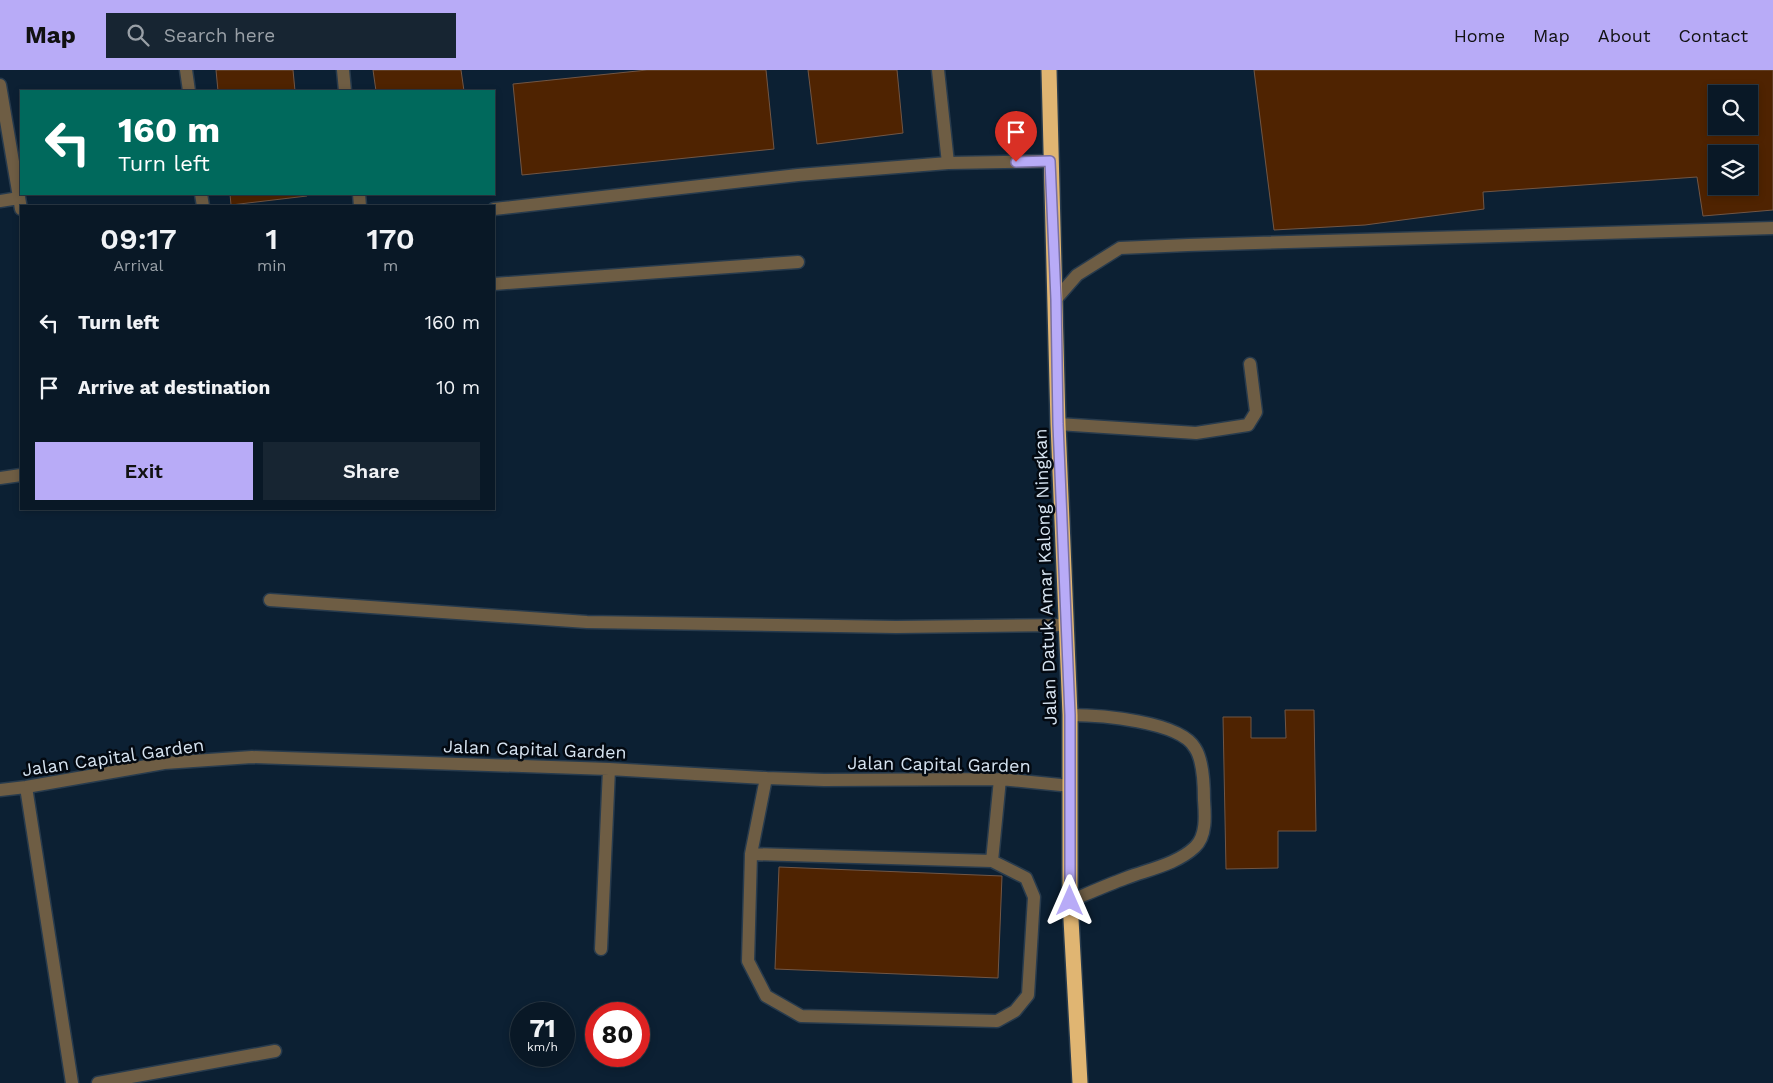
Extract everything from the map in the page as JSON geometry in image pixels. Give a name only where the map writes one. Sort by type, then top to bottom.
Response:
[{"type":"highway","name":"Jalan Datuk Amar Kalong Ningkan","points":[[1049,70],[1058,424],[1070,715],[1070,901],[1080,1083]]},
{"type":"street","points":[[186,70],[189,90]]},
{"type":"street","points":[[343,70],[345,90]]},
{"type":"street","points":[[938,70],[948,163]]},
{"type":"street","points":[[0,85],[20,204],[0,201]]},
{"type":"street","points":[[495,209],[798,176],[948,163],[1050,161]]},
{"type":"street","points":[[1056,299],[1077,275],[1120,248],[1773,228]]},
{"type":"street","points":[[495,284],[798,262]]},
{"type":"street","points":[[1058,424],[1196,433],[1248,425],[1256,412],[1250,364]]},
{"type":"street","points":[[0,478],[20,474]]},
{"type":"street","points":[[270,600],[587,622],[896,627],[1067,625]]},
{"type":"street","points":[[1070,715],[1100,715],[1151,724],[1184,735],[1196,748],[1203,775],[1206,824],[1197,845],[1177,860],[1070,901]]},
{"type":"street","name":"Jalan Capital Garden","points":[[0,790],[164,763],[252,757],[609,768],[824,780],[1000,779],[1070,786]]},
{"type":"street","points":[[601,949],[609,768]]},
{"type":"street","points":[[751,854],[992,861],[1026,878],[1034,897],[1028,995],[1015,1012],[996,1021],[801,1016],[766,996],[748,961],[751,854],[766,778]]},
{"type":"street","points":[[992,861],[1000,779]]},
{"type":"street","points":[[26,787],[72,1083]]},
{"type":"street","points":[[98,1083],[275,1051]]},
{"type":"building","points":[[216,70],[293,70],[295,90],[218,90]]},
{"type":"building","points":[[373,70],[461,70],[464,90],[376,90]]},
{"type":"building","points":[[647,70],[766,70],[774,149],[522,175],[513,84]]},
{"type":"building","points":[[808,70],[897,70],[903,133],[817,144]]},
{"type":"building","points":[[1254,70],[1773,70],[1773,210],[1703,216],[1697,177],[1483,192],[1484,209],[1365,225],[1274,230]]},
{"type":"building","points":[[230,195],[307,195],[307,196],[231,205]]},
{"type":"building","points":[[1285,710],[1314,710],[1316,831],[1278,831],[1278,868],[1226,869],[1223,717],[1251,717],[1251,738],[1286,738]]},
{"type":"building","points":[[779,867],[1002,876],[998,978],[775,969]]},
{"type":"route","points":[[1016,162],[1050,161],[1070,715],[1070,901]]}]
